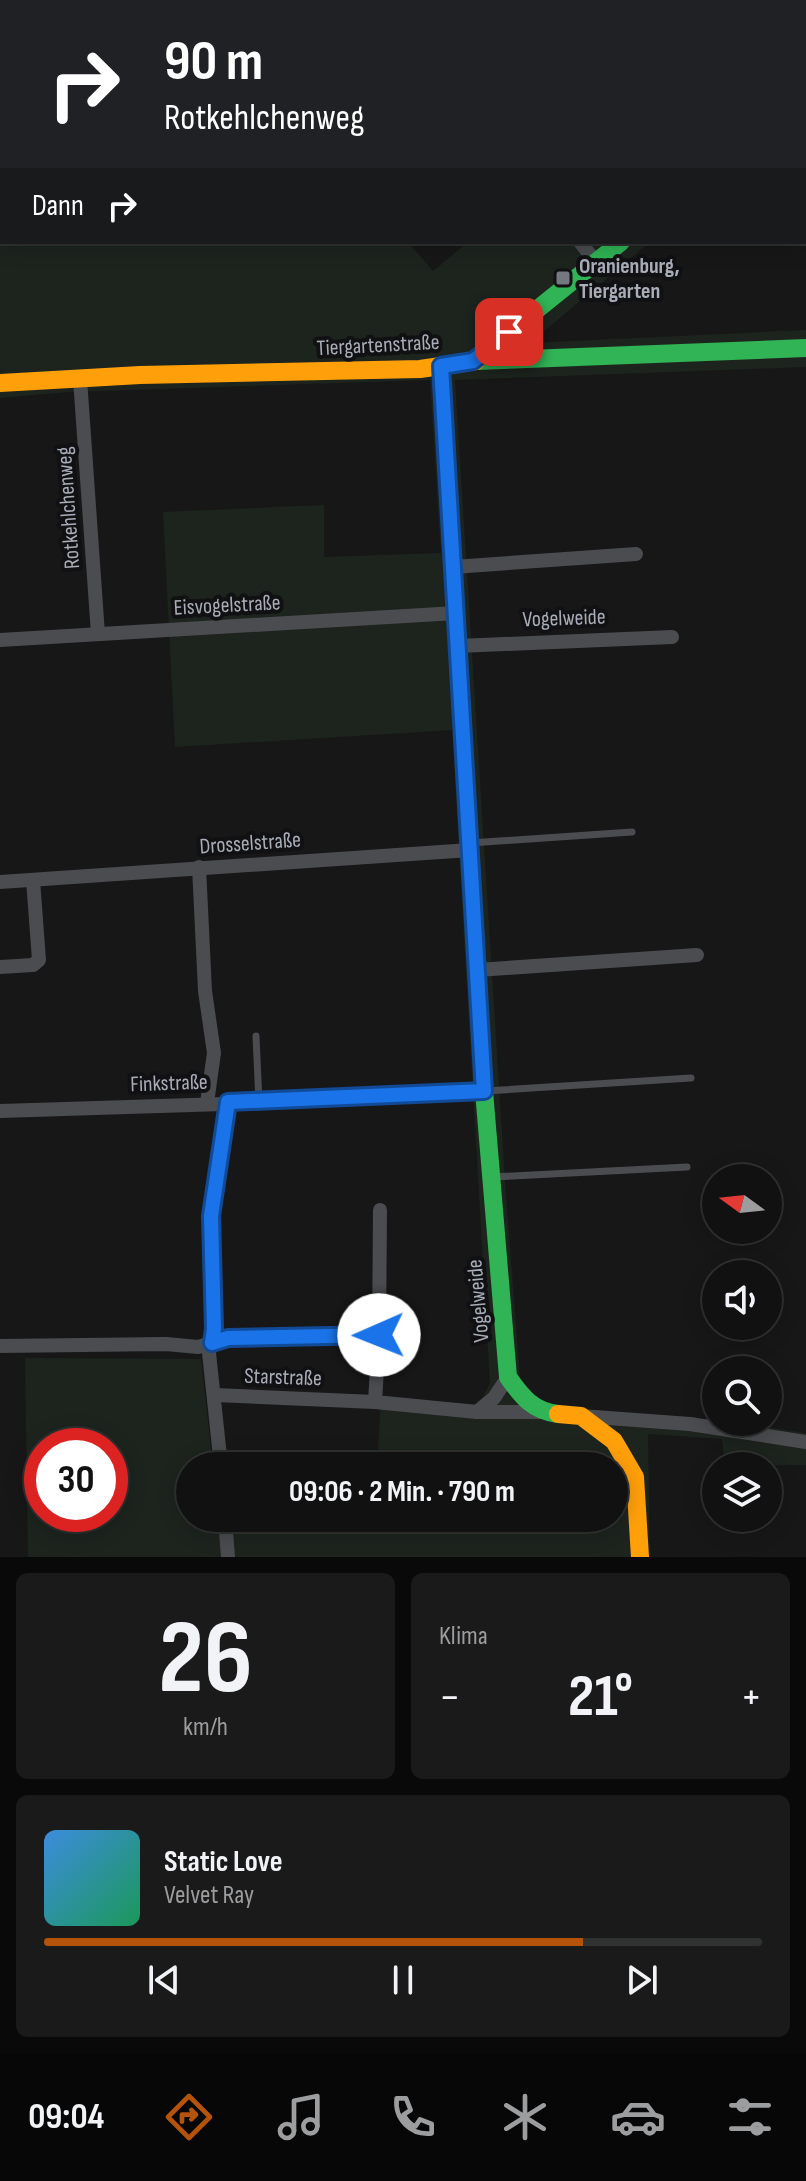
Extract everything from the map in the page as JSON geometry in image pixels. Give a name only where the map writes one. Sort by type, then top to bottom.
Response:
[{"type":"street","points":[[582,244],[596,262]]},
{"type":"street","points":[[473,361],[618,244]]},
{"type":"street","name":"Tiergartenstraße","points":[[0,383],[806,348]]},
{"type":"street","name":"Vogelweide","points":[[441,366],[484,1091],[508,1377]]},
{"type":"street","name":"Rotkehlchenweg","points":[[80,379],[98,634]]},
{"type":"street","points":[[453,567],[636,554]]},
{"type":"street","name":"Eisvogelstraße","points":[[0,640],[456,613]]},
{"type":"street","name":"Vogelweide","points":[[458,646],[672,637]]},
{"type":"street","name":"Drosselstraße","points":[[0,882],[470,847]]},
{"type":"street","points":[[199,867],[205,991],[214,1053],[207,1103]]},
{"type":"street","points":[[0,967],[33,965],[39,960],[33,880]]},
{"type":"street","points":[[477,970],[697,955]]},
{"type":"street","name":"Finkstraße","points":[[0,1111],[259,1103],[484,1091]]},
{"type":"street","points":[[220,1452],[209,1353],[214,1329],[211,1216],[228,1102]]},
{"type":"street","points":[[375,1402],[380,1210]]},
{"type":"street","points":[[0,1346],[166,1344],[198,1347],[228,1338],[379,1335]]},
{"type":"street","points":[[477,1412],[494,1398],[508,1377],[522,1397],[540,1412],[690,1424],[806,1442]]},
{"type":"street","name":"Starstraße","points":[[215,1395],[375,1402],[477,1412],[540,1412]]},
{"type":"street","points":[[581,1416],[614,1441],[635,1477],[640,1557]]},
{"type":"street","points":[[226,1532],[228,1557]]},
{"type":"lane","points":[[470,847],[632,832]]},
{"type":"lane","points":[[256,1036],[259,1103]]},
{"type":"lane","points":[[484,1091],[691,1078]]},
{"type":"lane","points":[[491,1177],[687,1167]]},
{"type":"shaded area","points":[[0,244],[410,244],[433,271],[466,244],[648,244],[530,343],[806,330],[806,367],[455,380],[520,1377],[532,1396],[563,1408],[702,1419],[702,1436],[782,1436],[782,1429],[806,1433],[806,1465],[782,1465],[782,1452],[723,1452],[722,1439],[648,1434],[650,1557],[28,1557],[28,1532],[128,1532],[128,1428],[26,1428],[25,1358],[201,1359],[211,1452],[176,1452],[176,1532],[628,1532],[628,1452],[378,1452],[381,1398],[475,1404],[483,1397],[490,1383],[452,730],[175,747],[163,512],[324,505],[324,557],[441,553],[430,380],[68,392],[0,398]]},
{"type":"traffic: fast","points":[[473,361],[619,244]]},
{"type":"traffic: fast","points":[[476,361],[806,348]]},
{"type":"traffic: fast","points":[[459,667],[484,1091],[508,1377],[529,1402],[542,1410],[558,1414]]},
{"type":"traffic: slow","points":[[0,383],[140,375],[420,369],[476,361]]},
{"type":"traffic: slow","points":[[558,1414],[581,1416],[614,1441],[635,1477],[640,1557]]},
{"type":"traffic: jam","points":[[441,366],[459,667]]},
{"type":"place","name":"Oranienburg, Tiergarten","points":[[563,278]]},
{"type":"route","points":[[379,1335],[228,1338],[212,1343],[211,1216],[228,1102],[484,1091],[441,366],[473,361],[509,332]]}]
